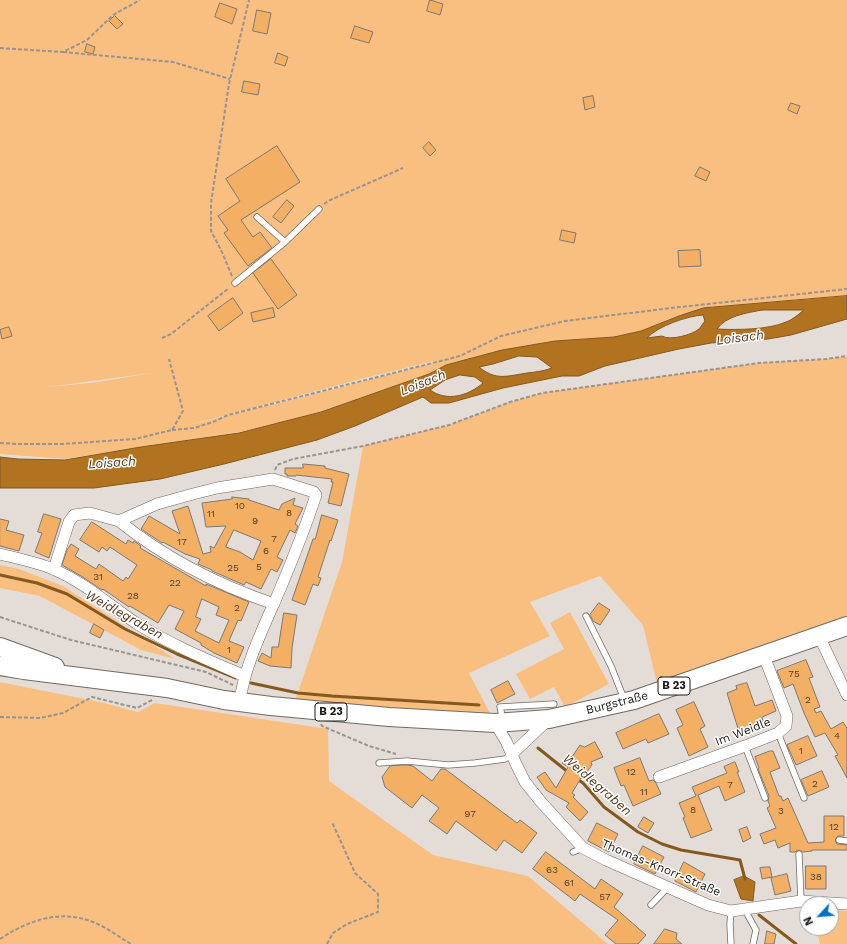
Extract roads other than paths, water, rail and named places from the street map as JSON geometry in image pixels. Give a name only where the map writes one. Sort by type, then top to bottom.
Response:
[{"type":"main road","name":"Burgstraße","points":[[499,723],[552,712],[625,702],[764,656],[847,626]]},
{"type":"main road","name":"B 23","points":[[0,647],[86,678]]},
{"type":"main road","name":"B 23","points":[[0,666],[86,678],[241,696],[314,710],[388,717],[499,723]]},
{"type":"street","points":[[119,521],[157,504],[193,494],[217,488],[273,479],[314,492],[316,495],[296,552],[245,676],[241,696]]},
{"type":"street","points":[[54,569],[69,522],[74,515],[90,513],[119,521],[142,538],[195,571],[240,592],[274,604]]},
{"type":"street","points":[[0,554],[54,569],[88,589],[136,623],[199,657],[245,676]]},
{"type":"street","points":[[819,636],[847,695]]},
{"type":"street","name":"Im Weidle","points":[[659,777],[778,733],[786,726],[788,716],[764,656]]},
{"type":"street","points":[[512,754],[552,712]]},
{"type":"street","name":"Thomas-Knorr-Straße","points":[[499,723],[525,782],[578,850],[606,860],[708,905],[731,911],[799,901]]},
{"type":"lane","points":[[235,283],[285,242],[319,209]]},
{"type":"lane","points":[[257,217],[285,242]]},
{"type":"lane","points":[[586,616],[611,666],[625,702]]},
{"type":"lane","points":[[778,733],[804,798]]},
{"type":"lane","points":[[745,746],[765,798]]},
{"type":"lane","points":[[379,763],[407,761],[448,765],[505,759],[512,754]]},
{"type":"lane","points":[[839,840],[847,841]]},
{"type":"lane","points":[[799,854],[801,896]]},
{"type":"lane","points":[[652,905],[668,887]]},
{"type":"lane","points":[[745,910],[756,930],[753,944]]},
{"type":"lane","points":[[731,911],[730,924],[732,944]]},
{"type":"water","name":"Loisach","points":[[847,296],[847,319],[791,335],[768,339],[711,343],[679,349],[605,366],[579,376],[562,376],[503,388],[449,403],[431,403],[423,397],[355,426],[317,440],[160,479],[94,488],[0,488],[0,457],[65,460],[239,433],[321,412],[429,374],[446,365],[502,350],[555,341],[614,337],[641,331],[703,308]],"holes":[[[762,310],[804,310],[788,321],[770,327],[717,329],[731,318]],[[703,315],[705,321],[696,331],[675,338],[662,336],[647,338],[658,329]],[[519,356],[537,357],[552,368],[508,376],[496,376],[479,367]],[[460,375],[475,377],[483,383],[477,388],[457,396],[443,396],[430,390],[445,380]]]},
{"type":"water","points":[[744,876],[755,882],[753,901],[741,899],[734,880]]},
{"type":"waterway","name":"Weidlegraben","points":[[0,575],[37,583],[67,594],[125,629],[177,654],[236,678]]},
{"type":"waterway","name":"Weidlegraben","points":[[251,683],[298,693],[479,705]]},
{"type":"waterway","name":"Weidlegraben","points":[[538,748],[568,772]]},
{"type":"waterway","name":"Weidlegraben","points":[[577,779],[583,783],[604,807],[638,832],[662,844],[681,850],[740,860],[745,879]]},
{"type":"waterway","name":"Weidlegraben","points":[[759,915],[796,944]]}]
